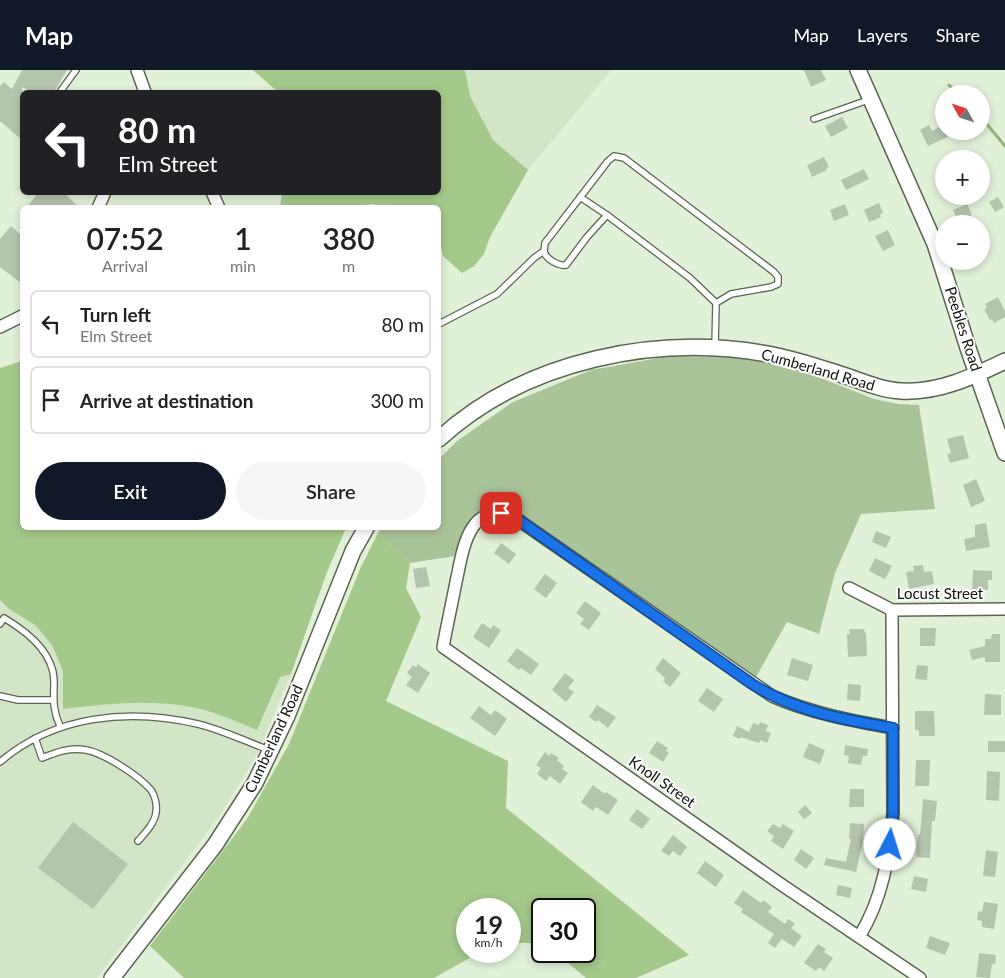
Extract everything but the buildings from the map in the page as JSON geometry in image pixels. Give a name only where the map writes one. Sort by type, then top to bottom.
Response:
[{"type":"street","points":[[137,70],[144,90]]},
{"type":"street","name":"Peebles Road","points":[[858,70],[935,244],[1005,452]]},
{"type":"street","points":[[0,327],[20,317]]},
{"type":"street","name":"Cumberland Road","points":[[441,437],[463,420],[506,392],[568,367],[596,359],[652,349],[715,347],[775,355],[811,364],[882,388],[900,391],[930,389],[963,381],[1005,361]]},
{"type":"street","name":"Knoll Street","points":[[893,728],[856,722],[802,708],[772,696],[752,684],[520,521],[507,514],[488,515],[476,522],[464,541],[443,646],[782,885],[920,978]]},
{"type":"street","name":"Cumberland Road","points":[[112,978],[229,825],[255,783],[272,752],[353,551],[365,530]]},
{"type":"street","name":"Locust Street","points":[[849,588],[892,610],[1005,609]]},
{"type":"street","points":[[859,937],[877,900],[888,862],[893,813],[892,610]]},
{"type":"lane","points":[[61,90],[76,70]]},
{"type":"lane","points":[[814,119],[871,99]]},
{"type":"lane","points":[[441,323],[496,294],[544,251],[545,243],[608,161],[614,156],[624,158],[774,272],[778,278],[778,284],[771,287],[731,294],[716,303]]},
{"type":"lane","points":[[580,197],[607,215],[690,278],[716,303],[715,347]]},
{"type":"lane","points":[[544,251],[557,264],[566,265],[587,236],[607,215]]},
{"type":"lane","points":[[0,624],[4,618],[29,634],[46,655],[54,678],[54,712],[60,726]]},
{"type":"lane","points":[[0,696],[18,700],[53,700]]},
{"type":"lane","points":[[0,762],[35,738],[60,726],[107,717],[135,716],[171,719],[223,731],[272,752]]},
{"type":"lane","points":[[35,738],[42,758],[66,750],[87,750],[101,754],[118,764],[151,790],[156,804],[156,812],[148,829],[138,841]]},
{"type":"shaded area","points":[[465,70],[611,70],[528,170],[493,140],[470,96]]},
{"type":"shaded area","points":[[670,356],[742,357],[803,371],[874,399],[898,404],[919,405],[935,509],[861,514],[835,573],[819,634],[787,622],[752,684],[520,521],[482,518],[462,555],[410,563],[378,533],[380,530],[441,530],[441,457],[457,441],[513,402],[591,370]]},
{"type":"shaded area","points":[[0,600],[9,609],[35,625],[52,645],[63,671],[63,709],[113,703],[155,702],[192,707],[222,716],[280,677],[291,674],[255,759],[220,815],[97,978],[0,978]]},
{"type":"green space","points":[[253,70],[465,70],[470,96],[493,140],[528,170],[490,237],[484,254],[474,266],[462,273],[443,256],[441,247],[441,205],[280,205],[282,195],[441,195],[441,90],[276,90]]},
{"type":"green space","points":[[20,362],[20,530],[345,530],[327,572],[291,674],[280,677],[257,730],[208,711],[159,703],[95,705],[63,709],[63,671],[52,645],[35,625],[9,609],[0,600],[0,368]]},
{"type":"green space","points":[[378,533],[410,563],[406,588],[421,617],[386,701],[508,761],[506,808],[689,955],[636,978],[586,978],[568,963],[596,963],[596,898],[531,898],[531,943],[521,943],[521,898],[456,898],[456,963],[461,963],[434,978],[184,978],[150,946],[247,819],[289,744],[360,569]]},
{"type":"waterway","points":[[990,128],[1005,146]]},
{"type":"route","points":[[501,513],[520,521],[752,684],[772,696],[802,708],[856,722],[893,728],[893,813],[890,845]]}]
